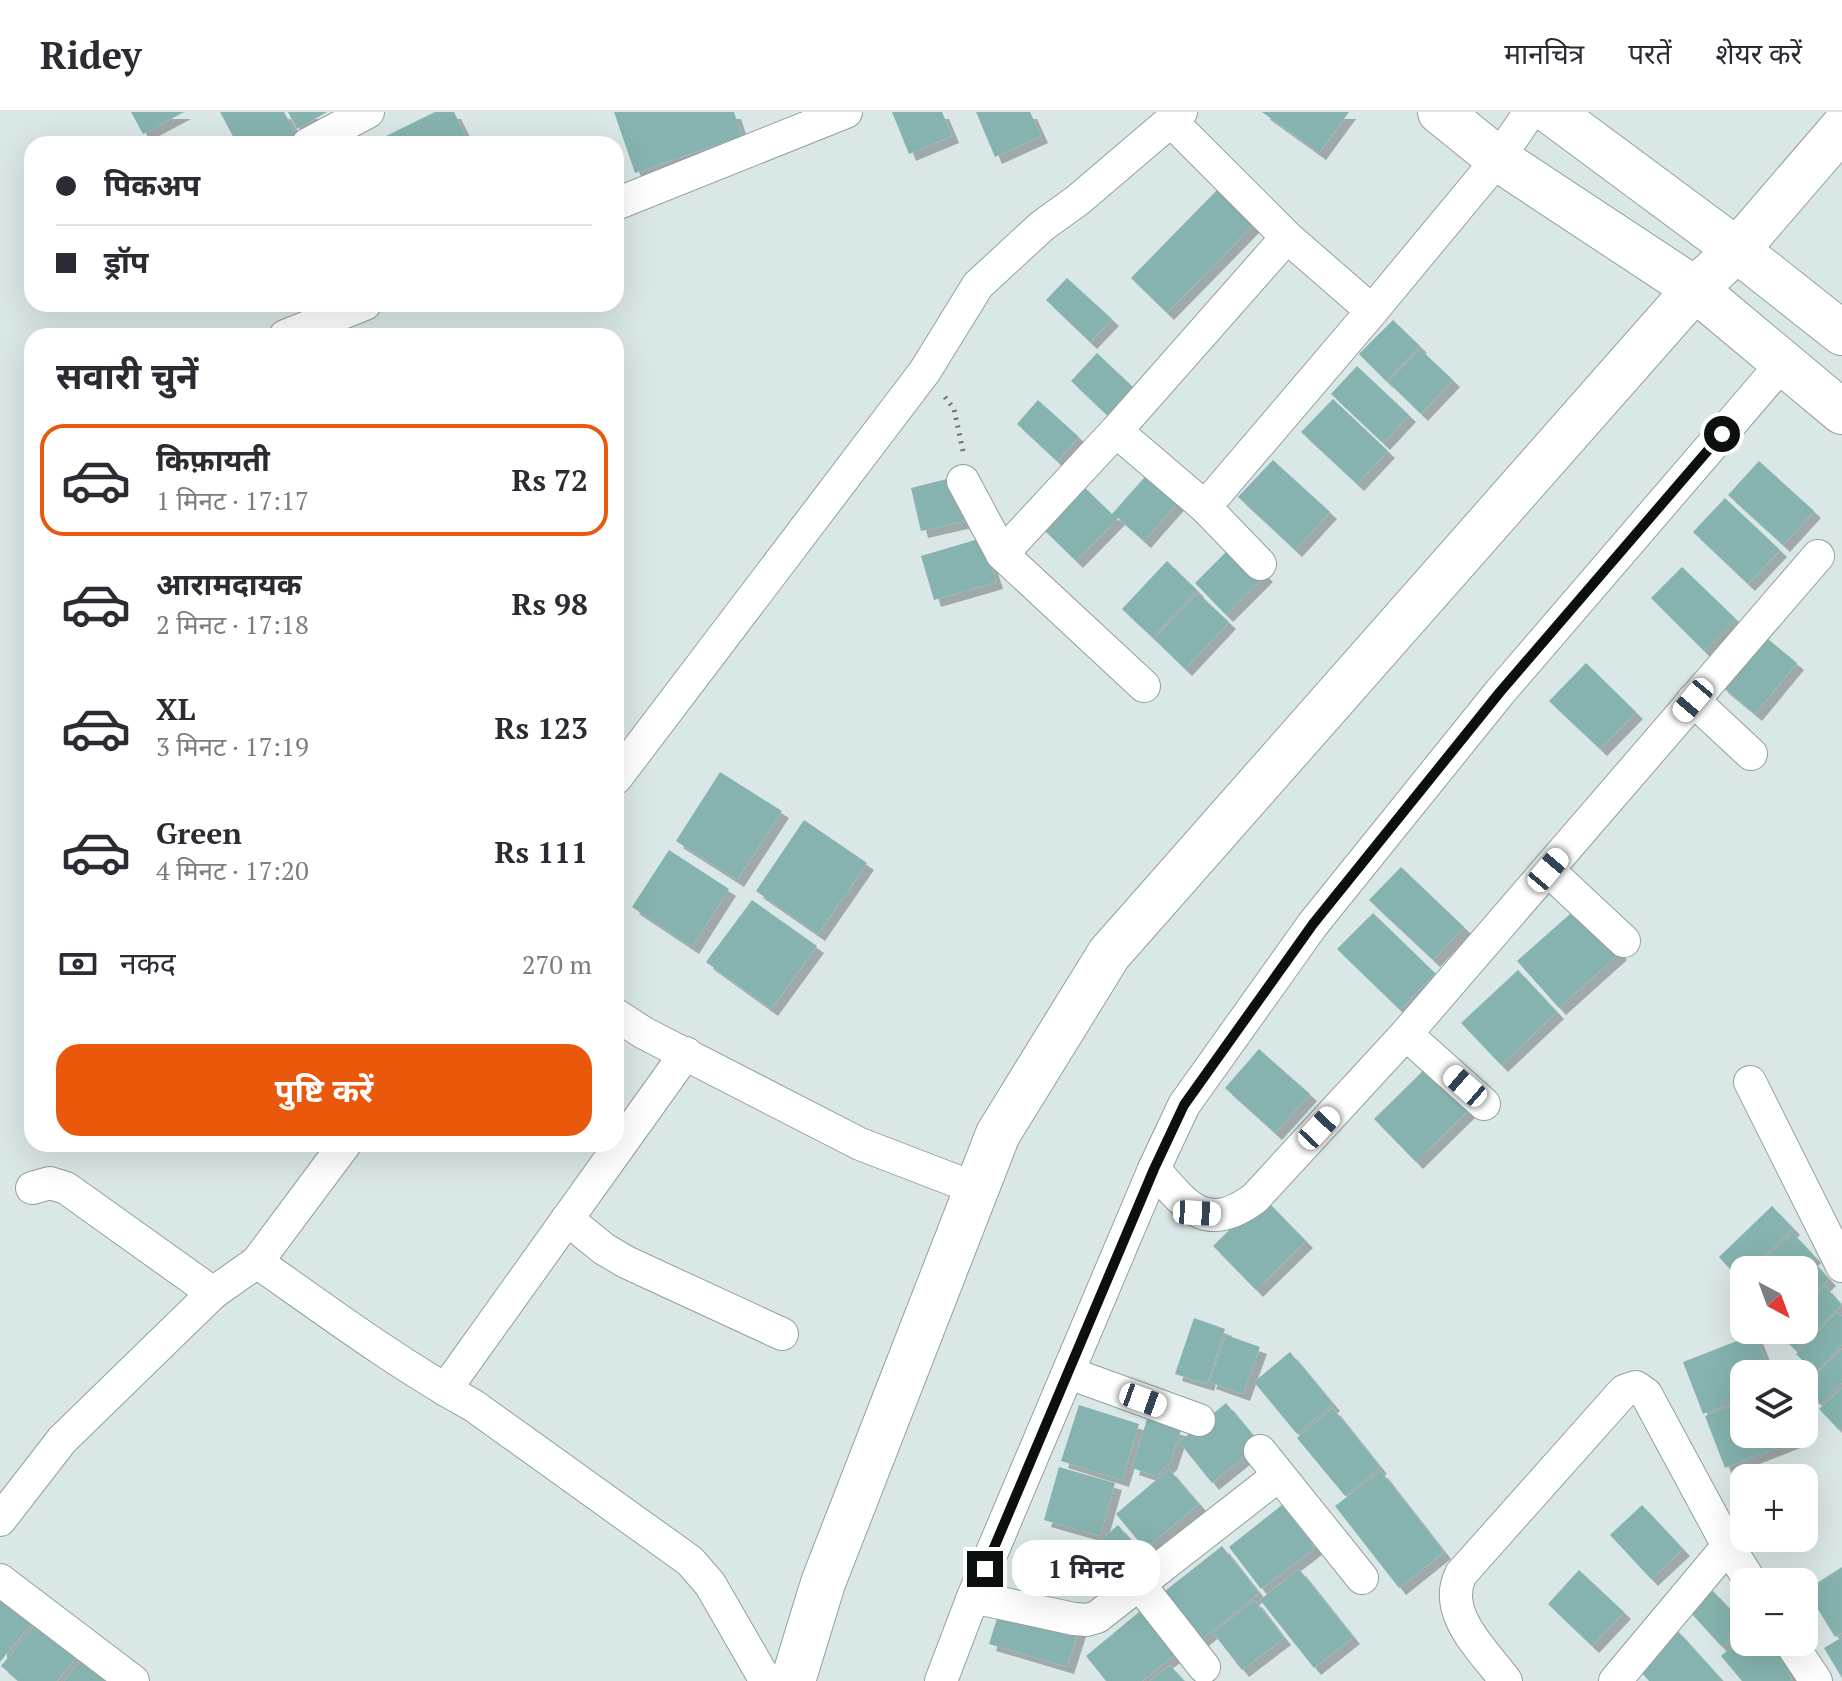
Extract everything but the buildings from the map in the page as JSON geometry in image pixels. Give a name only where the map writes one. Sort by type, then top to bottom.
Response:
[{"type":"street","points":[[323,136],[368,112]]},
{"type":"street","points":[[624,201],[846,112]]},
{"type":"street","points":[[1440,112],[1498,159],[1695,289],[1842,412]]},
{"type":"street","points":[[1205,507],[1498,159],[1530,112]]},
{"type":"street","points":[[1551,112],[1737,250],[1842,333]]},
{"type":"street","points":[[624,767],[925,371],[978,285],[1042,226],[1078,200],[1176,116],[1287,237],[1372,311]]},
{"type":"street","points":[[793,1681],[823,1583],[998,1134],[1109,954],[1695,289],[1737,250],[1842,128]]},
{"type":"street","points":[[1002,554],[1116,431],[1287,237]]},
{"type":"street","points":[[305,328],[345,312]]},
{"type":"street","points":[[941,1681],[973,1597],[1184,1105],[1313,924],[1500,692],[1782,364]]},
{"type":"street","points":[[1116,431],[1205,507],[1260,564]]},
{"type":"street","points":[[963,481],[1002,554],[1144,686]]},
{"type":"street","points":[[1154,1169],[1185,1205],[1197,1213],[1227,1214],[1255,1198],[1406,1034],[1818,556]]},
{"type":"street","points":[[1693,700],[1751,754]]},
{"type":"street","points":[[1548,870],[1624,941]]},
{"type":"street","points":[[624,1020],[860,1144],[977,1189]]},
{"type":"street","points":[[1406,1034],[1484,1104]]},
{"type":"street","points":[[624,1139],[686,1053]]},
{"type":"street","points":[[1750,1082],[1842,1266]]},
{"type":"street","points":[[0,1520],[62,1440],[213,1293],[257,1262],[339,1152]]},
{"type":"street","points":[[445,1390],[615,1152]]},
{"type":"street","points":[[32,1188],[50,1183],[66,1188],[213,1293]]},
{"type":"street","points":[[567,1219],[604,1249],[626,1262],[782,1334]]},
{"type":"street","points":[[257,1262],[445,1390],[474,1406],[690,1561],[710,1584],[766,1681]]},
{"type":"street","points":[[1069,1373],[1199,1420]]},
{"type":"street","points":[[1506,1681],[1467,1630],[1455,1606],[1454,1588],[1461,1574],[1624,1391],[1636,1387],[1646,1394],[1742,1568]]},
{"type":"street","points":[[973,1597],[1087,1620],[1097,1617],[1139,1584],[1270,1463],[1362,1578]]},
{"type":"street","points":[[1615,1681],[1728,1546]]},
{"type":"street","points":[[0,1580],[133,1681]]},
{"type":"street","points":[[1139,1584],[1204,1667]]},
{"type":"street","points":[[1799,1656],[1816,1681]]},
{"type":"path","points":[[925,371],[954,409],[963,441],[963,481]]},
{"type":"route","points":[[985,1569],[1174,1122],[1184,1105],[1313,924],[1414,798],[1500,692],[1722,434]]}]
